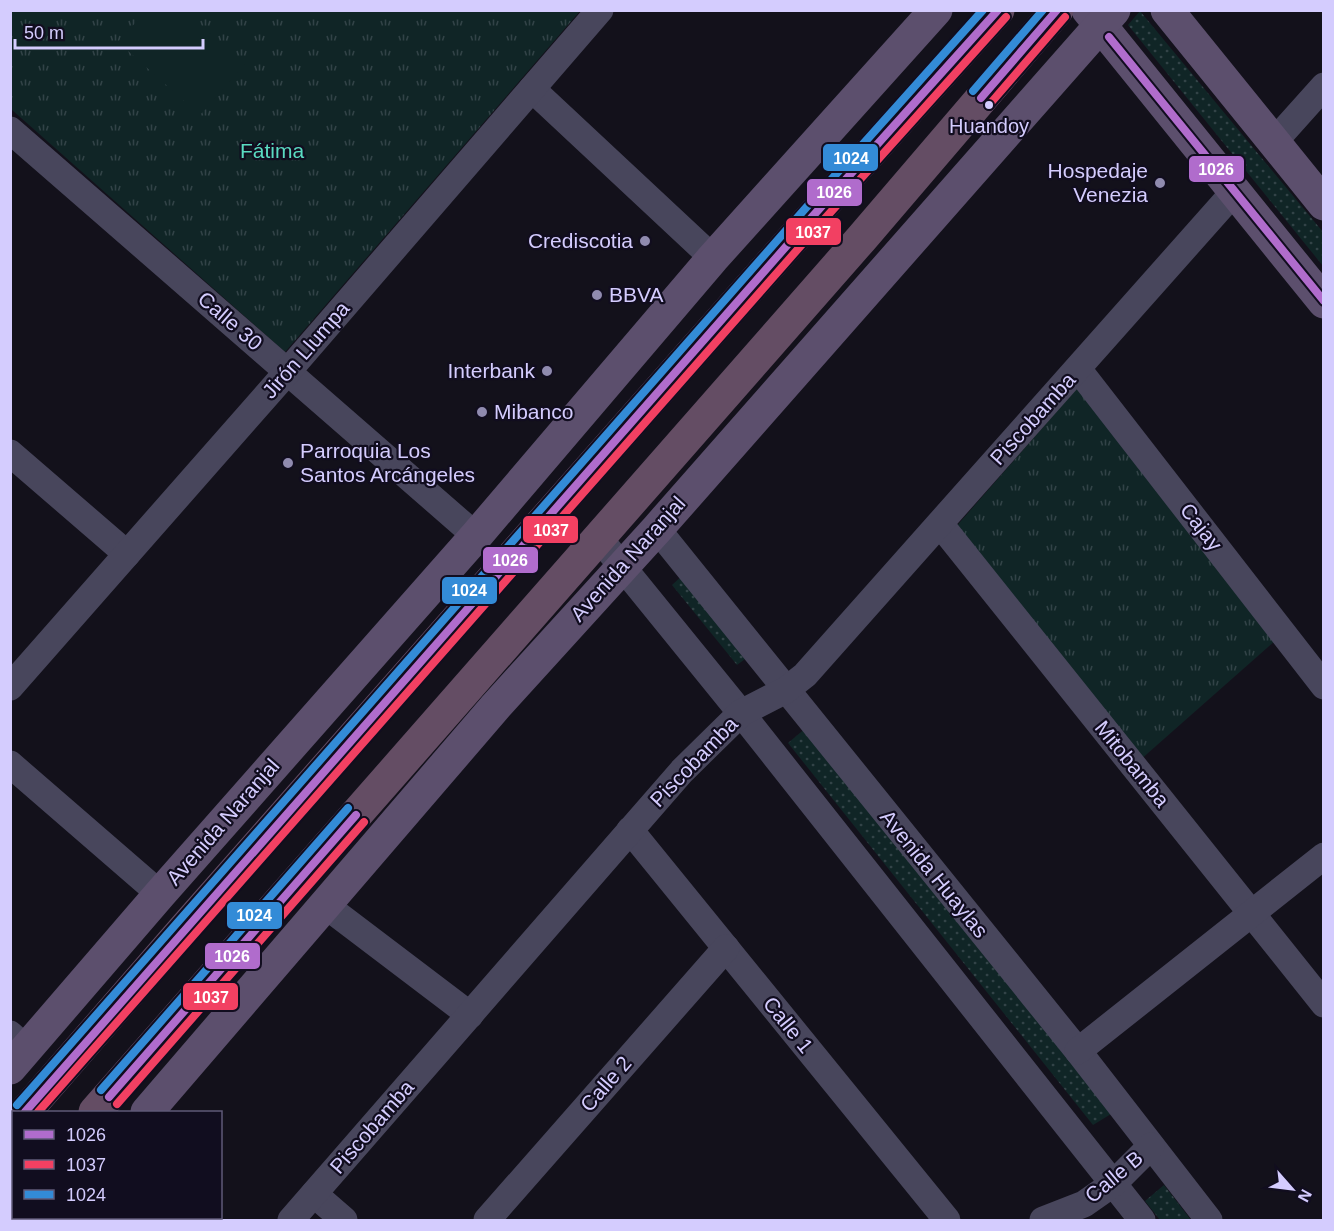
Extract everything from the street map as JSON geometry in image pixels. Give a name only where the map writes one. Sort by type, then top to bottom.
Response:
[{"type":"highway","name":"Avenida Naranjal","points":[[27,1111],[200,911],[812,217],[998,10]]},
{"type":"highway","name":"Avenida Naranjal","points":[[97,1111],[862,238],[1057,10]]},
{"type":"main road","name":"Avenida Naranjal","points":[[16,1050],[160,894],[476,536],[713,258],[936,10]]},
{"type":"main road","points":[[1167,10],[1323,204]]},
{"type":"main road","name":"Avenida Naranjal","points":[[149,1111],[496,706],[657,529],[1101,16]]},
{"type":"main road","points":[[1101,16],[1323,302]]},
{"type":"street","name":"Jirón Llumpa","points":[[10,687],[288,371],[600,10]]},
{"type":"street","points":[[1273,143],[1323,86]]},
{"type":"street","points":[[532,89],[713,258]]},
{"type":"street","name":"Calle 30","points":[[10,130],[476,536]]},
{"type":"street","name":"Piscobamba","points":[[291,1221],[682,771],[741,713],[786,690],[805,675],[1235,191]]},
{"type":"street","name":"Cajay","points":[[1078,369],[1323,686]]},
{"type":"street","points":[[10,453],[127,554]]},
{"type":"street","name":"Mitobamba","points":[[940,524],[1323,1004]]},
{"type":"street","name":"Avenida Huaylas","points":[[657,529],[1078,1051],[1209,1221]]},
{"type":"street","points":[[599,538],[741,713],[1142,1221]]},
{"type":"street","points":[[10,764],[160,894]]},
{"type":"street","name":"Calle 1","points":[[630,830],[947,1221]]},
{"type":"street","points":[[1078,1051],[1323,856]]},
{"type":"street","points":[[325,905],[470,1015]]},
{"type":"street","name":"Calle 2","points":[[487,1221],[726,948]]},
{"type":"street","name":"Calle B","points":[[1043,1221],[1084,1204],[1114,1183],[1151,1146]]},
{"type":"street","points":[[314,1194],[344,1221]]},
{"type":"green space","name":"Fátima","points":[[11,11],[580,11],[285,352],[11,109]]},
{"type":"green space","points":[[146,11],[185,11],[245,64],[200,115],[118,42]]},
{"type":"green space","points":[[1140,11],[1323,232],[1323,266],[1128,25]]},
{"type":"green space","points":[[1079,386],[1276,640],[1139,761],[954,529]]},
{"type":"green space","points":[[683,575],[749,656],[737,665],[672,585]]},
{"type":"green space","points":[[807,727],[1111,1114],[1093,1125],[788,743]]},
{"type":"green space","points":[[1164,1185],[1191,1220],[1160,1220],[1145,1201]]},
{"type":"transit line","name":"1024","points":[[17,1105],[804,210],[983,10]]},
{"type":"transit line","name":"1026","points":[[26,1111],[812,217],[998,10]]},
{"type":"transit line","name":"1024","points":[[973,91],[1043,10]]},
{"type":"transit line","name":"1026","points":[[981,98],[1057,10]]},
{"type":"transit line","name":"1037","points":[[39,1111],[820,224],[1006,17]]},
{"type":"transit line","name":"1037","points":[[989,105],[1065,17]]},
{"type":"transit line","name":"1026","points":[[1109,37],[1324,301]]},
{"type":"transit line","name":"1024","points":[[101,1090],[348,808]]},
{"type":"transit line","name":"1026","points":[[109,1097],[356,815]]},
{"type":"transit line","name":"1037","points":[[117,1104],[364,822]]},
{"type":"place","name":"Huandoy","points":[[989,105]]},
{"type":"place","name":"Hospedaje Venezia","points":[[1160,183]]},
{"type":"place","name":"Crediscotia","points":[[645,241]]},
{"type":"place","name":"BBVA","points":[[597,295]]},
{"type":"place","name":"Interbank","points":[[547,371]]},
{"type":"place","name":"Mibanco","points":[[482,412]]},
{"type":"place","name":"Parroquia Los Santos Arcángeles","points":[[288,463]]}]
